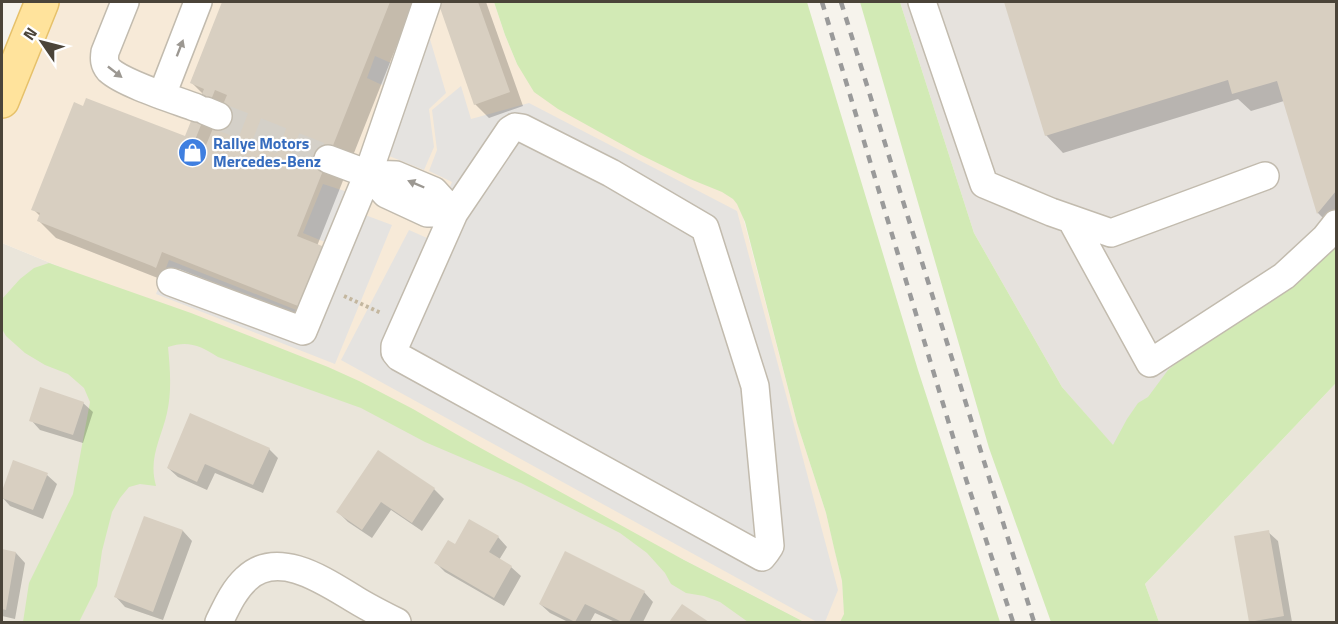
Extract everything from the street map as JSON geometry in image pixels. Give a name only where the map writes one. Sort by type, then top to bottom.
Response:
[{"type":"main road","points":[[2,101],[42,2]]},
{"type":"street","points":[[125,2],[105,52],[104,60],[108,68],[118,76],[207,112]]},
{"type":"street","points":[[162,94],[198,2]]},
{"type":"street","points":[[171,282],[303,331],[368,174],[427,2]]},
{"type":"street","points":[[922,2],[984,184],[1111,233],[1265,176]]},
{"type":"street","points":[[516,127],[611,173],[705,228],[755,386],[770,546],[762,557],[399,357],[395,352],[395,346],[454,213],[510,130],[516,127]]},
{"type":"street","points":[[328,159],[368,174],[396,175],[434,191],[454,213]]},
{"type":"street","points":[[1071,219],[1150,363],[1284,276],[1325,238],[1336,224]]},
{"type":"street","points":[[219,622],[228,603],[246,578],[274,567],[302,571],[319,578],[397,622]]},
{"type":"path","points":[[360,303],[368,307]]},
{"type":"shaded area","points":[[42,2],[494,2],[517,64],[736,190],[797,423],[826,513],[842,581],[845,622],[804,622],[335,380],[2,243],[2,101]]},
{"type":"shaded area","points":[[900,2],[1336,2],[1336,279],[1113,446],[1062,387],[974,233]]},
{"type":"shaded area","points":[[424,19],[446,93],[429,109],[434,147],[424,170],[374,150],[395,91],[367,78],[375,56],[407,70]]},
{"type":"shaded area","points":[[461,86],[471,119],[529,103],[737,211],[838,590],[825,622],[817,622],[341,360],[409,230],[427,238],[452,182],[429,171],[437,150],[432,110]]},
{"type":"shaded area","points":[[323,184],[363,197],[357,212],[392,225],[335,364],[156,294],[169,260],[304,313],[332,245],[303,233]]},
{"type":"shaded area","points":[[2,243],[335,380],[804,622],[2,622]]},
{"type":"shaded area","points":[[1336,383],[1336,622],[1159,622],[1145,584]]},
{"type":"green space","points":[[494,2],[807,2],[918,370],[1000,622],[840,622],[844,614],[842,581],[826,513],[797,423],[745,222],[737,204],[722,192],[641,155],[558,109],[534,92],[517,64]]},
{"type":"green space","points":[[860,2],[900,2],[974,233],[1062,387],[1113,445],[1138,403],[1148,397],[1168,370],[1178,362],[1186,345],[1336,244],[1336,383],[1145,584],[1159,622],[1051,622],[989,448]]},
{"type":"green space","points":[[49,263],[191,313],[359,381],[684,560],[804,622],[748,622],[720,602],[686,593],[671,584],[665,573],[647,553],[620,533],[521,483],[425,442],[361,408],[218,357],[200,347],[182,344],[168,347],[170,396],[154,457],[156,486],[140,484],[129,487],[112,512],[102,551],[97,586],[79,622],[23,622],[29,583],[73,494],[90,402],[84,388],[68,374],[45,365],[25,353],[6,336],[2,329],[2,299],[20,279],[34,268]]},
{"type":"building","name":"Rallye Motors Mercedes-Benz","points":[[222,2],[390,2],[297,236],[327,248],[303,308],[162,252],[156,268],[37,221],[40,213],[31,210],[74,102],[83,106],[86,98],[185,136],[204,89],[190,83]],"holes":[[[215,90],[227,95],[206,145],[195,140]]]},
{"type":"building","points":[[438,2],[478,2],[510,92],[474,105]]},
{"type":"building","points":[[1004,2],[1336,2],[1336,191],[1317,214],[1277,81],[1232,94],[1228,80],[1045,136]]},
{"type":"building","points":[[40,387],[84,402],[73,435],[29,421]]},
{"type":"building","points":[[190,413],[270,448],[253,485],[205,464],[197,482],[167,468]]},
{"type":"building","points":[[378,450],[435,488],[412,523],[381,502],[362,530],[336,512]]},
{"type":"building","points":[[13,460],[48,473],[33,510],[2,498],[2,491]]},
{"type":"building","points":[[144,516],[183,530],[153,612],[114,597]]},
{"type":"building","points":[[469,519],[499,536],[489,552],[512,566],[494,598],[434,563],[448,540],[455,544]]},
{"type":"building","points":[[1269,530],[1284,616],[1249,622],[1234,536]]},
{"type":"building","points":[[2,549],[16,552],[6,610],[2,609]]},
{"type":"building","points":[[565,551],[645,591],[629,622],[622,622],[585,604],[575,622],[539,604]]},
{"type":"building","points":[[682,604],[709,622],[669,622]]},
{"type":"tunnel","points":[[218,116],[328,159]]},
{"type":"railway","points":[[822,2],[963,470],[1013,622]]},
{"type":"railway","points":[[841,2],[1034,622]]},
{"type":"place","name":"Rallye Motors Mercedes-Benz","points":[[192,152]]}]
